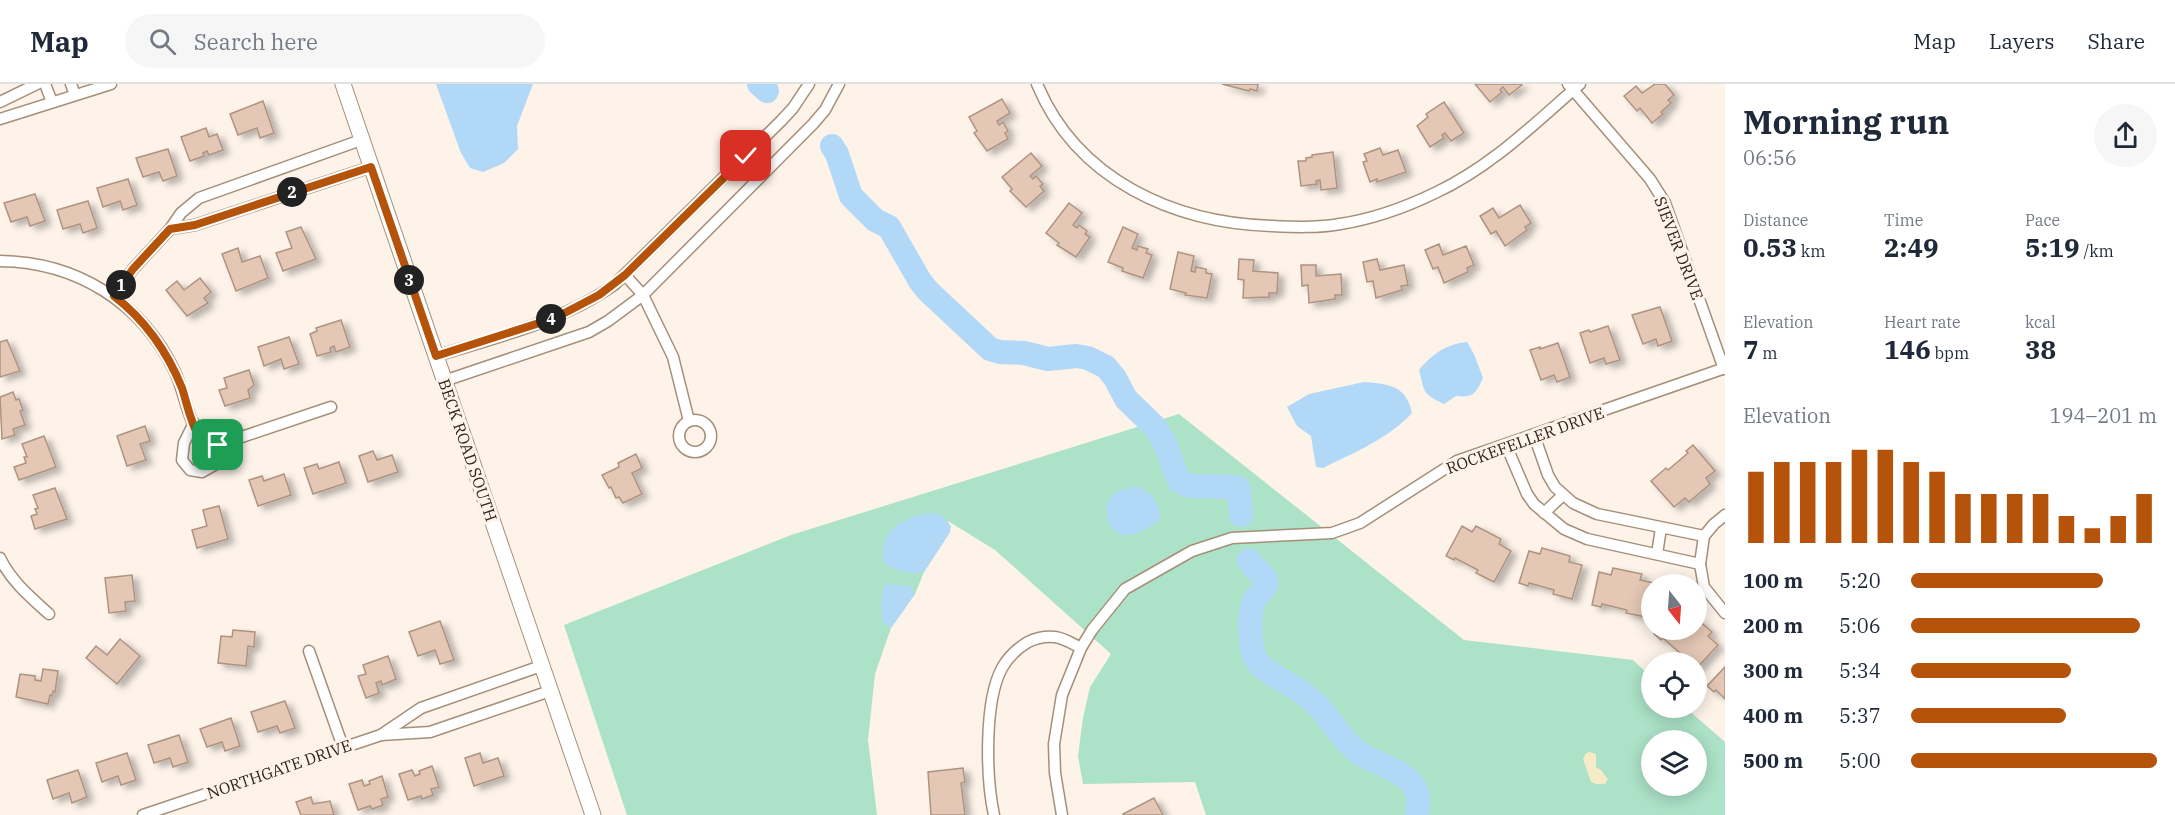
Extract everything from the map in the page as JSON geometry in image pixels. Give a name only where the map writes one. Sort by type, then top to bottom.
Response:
[{"type":"main road","name":"BECK ROAD SOUTH","points":[[343,84],[593,815]]},
{"type":"street","points":[[0,102],[37,84]]},
{"type":"street","points":[[45,84],[52,102]]},
{"type":"street","points":[[71,84],[75,95]]},
{"type":"street","points":[[0,119],[111,84]]},
{"type":"street","points":[[436,356],[568,312],[599,295],[625,275],[781,121],[809,84]]},
{"type":"street","points":[[444,381],[589,332],[643,295],[813,124],[825,110],[839,84]]},
{"type":"street","points":[[1037,84],[1058,122],[1081,150],[1110,175],[1141,195],[1181,212],[1203,218],[1262,226],[1289,227],[1340,224],[1387,212],[1433,195],[1478,170],[1524,134],[1574,86]]},
{"type":"street","name":"SIEVER DRIVE","points":[[1574,86],[1650,179],[1665,203],[1724,369]]},
{"type":"street","points":[[114,296],[133,269],[170,229],[181,213],[199,198],[361,140]]},
{"type":"street","points":[[170,229],[195,225],[371,167]]},
{"type":"street","points":[[0,261],[42,265],[69,272],[114,296],[137,316],[166,356],[182,388],[198,434],[205,442],[218,445],[229,442],[331,407]]},
{"type":"street","points":[[625,275],[643,295],[673,357],[689,421]]},
{"type":"street","name":"ROCKEFELLER DRIVE","points":[[1062,815],[1055,773],[1054,744],[1056,720],[1062,695],[1081,648],[1092,630],[1125,589],[1192,551],[1232,538],[1332,533],[1360,523],[1457,462],[1724,369]]},
{"type":"street","points":[[194,423],[184,443],[182,460],[190,470],[202,472],[216,464],[229,442]]},
{"type":"street","points":[[1534,435],[1548,475],[1563,495],[1585,510],[1704,536]]},
{"type":"street","points":[[1506,445],[1527,494],[1544,513],[1564,529],[1587,539],[1700,564]]},
{"type":"street","points":[[1544,513],[1563,495]]},
{"type":"street","points":[[1725,515],[1704,536],[1700,564],[1704,587],[1725,613]]},
{"type":"street","points":[[1657,554],[1661,528]]},
{"type":"street","points":[[0,558],[22,589],[49,614]]},
{"type":"street","points":[[994,815],[988,766],[988,736],[995,691],[1002,668],[1018,648],[1040,638],[1057,637],[1081,648]]},
{"type":"street","points":[[309,651],[343,747]]},
{"type":"street","name":"NORTHGATE DRIVE","points":[[381,735],[421,708],[541,666]]},
{"type":"street","name":"NORTHGATE DRIVE","points":[[143,815],[381,735],[430,732],[550,691]]},
{"type":"green space","points":[[1179,414],[1464,640],[1633,660],[1641,668],[1641,718],[1697,718],[1725,742],[1725,815],[1206,815],[1195,782],[1083,784],[1078,756],[1083,718],[1090,687],[1111,654],[995,550],[948,521],[950,532],[924,572],[915,594],[891,628],[875,674],[868,740],[877,815],[627,815],[564,625],[791,535]]},
{"type":"sand","points":[[1586,753],[1596,754],[1596,767],[1608,779],[1605,784],[1591,782],[1583,759]]},
{"type":"water","points":[[436,84],[533,84],[517,126],[518,149],[504,163],[483,172],[470,168],[461,153]]},
{"type":"water","points":[[1467,342],[1483,378],[1471,395],[1456,396],[1444,404],[1425,391],[1419,370],[1440,351],[1452,345]]},
{"type":"water","points":[[1364,382],[1389,385],[1401,391],[1412,413],[1403,422],[1370,444],[1323,468],[1316,467],[1311,436],[1297,426],[1287,407],[1309,394]]},
{"type":"water","points":[[1135,486],[1146,491],[1153,498],[1160,520],[1135,534],[1120,534],[1110,525],[1106,506],[1115,492]]},
{"type":"water","points":[[928,513],[940,514],[951,526],[950,532],[924,572],[902,571],[883,562],[885,542],[894,528],[909,519]]},
{"type":"water","points":[[884,584],[910,586],[915,594],[891,628],[883,622],[881,607]]},
{"type":"building","points":[[1222,84],[1258,84],[1257,91],[1250,89],[1249,91]]},
{"type":"building","points":[[1475,84],[1522,85],[1509,95],[1503,87],[1500,90],[1502,92],[1490,102]]},
{"type":"building","points":[[1655,84],[1665,84],[1674,95],[1668,100],[1671,103],[1661,112],[1663,114],[1652,123],[1640,108],[1637,111],[1624,96],[1636,86],[1642,93]]},
{"type":"building","points":[[1002,99],[1010,113],[997,121],[999,125],[1003,122],[1008,131],[1005,133],[1008,139],[987,151],[974,133],[977,131],[969,117]]},
{"type":"building","points":[[263,101],[274,133],[260,138],[257,128],[238,135],[230,114]]},
{"type":"building","points":[[1444,102],[1464,133],[1451,141],[1445,133],[1442,135],[1444,138],[1430,147],[1417,126],[1428,117],[1426,114]]},
{"type":"building","points":[[206,128],[209,137],[217,134],[223,150],[209,155],[207,151],[203,153],[204,156],[190,161],[181,137]]},
{"type":"building","points":[[1380,148],[1383,155],[1398,150],[1406,172],[1377,182],[1377,179],[1370,182],[1363,162],[1367,161],[1364,154]]},
{"type":"building","points":[[168,149],[177,176],[163,181],[159,172],[143,177],[136,158]]},
{"type":"building","points":[[1333,152],[1337,188],[1321,190],[1320,180],[1316,181],[1317,184],[1301,186],[1298,161],[1306,161],[1306,158],[1312,155]]},
{"type":"building","points":[[1031,153],[1042,166],[1030,176],[1033,179],[1036,176],[1043,184],[1040,186],[1044,191],[1026,207],[1010,191],[1012,189],[1002,177]]},
{"type":"building","points":[[128,179],[137,205],[123,210],[120,201],[103,207],[97,188]]},
{"type":"building","points":[[35,194],[45,221],[30,226],[27,217],[11,222],[4,203]]},
{"type":"building","points":[[88,201],[97,228],[83,233],[80,224],[63,229],[57,210]]},
{"type":"building","points":[[1069,203],[1082,213],[1073,225],[1077,228],[1079,225],[1087,231],[1085,234],[1090,237],[1076,257],[1057,245],[1059,243],[1046,233]]},
{"type":"building","points":[[1520,205],[1531,223],[1525,227],[1527,230],[1505,246],[1496,231],[1491,234],[1480,216],[1493,208],[1499,218]]},
{"type":"building","points":[[301,227],[316,259],[283,271],[276,253],[292,248],[286,232]]},
{"type":"building","points":[[1123,227],[1138,234],[1132,248],[1137,250],[1138,246],[1148,249],[1146,253],[1152,255],[1143,278],[1122,271],[1123,268],[1108,262]]},
{"type":"building","points":[[1439,244],[1443,255],[1466,246],[1474,265],[1467,268],[1468,272],[1444,283],[1438,267],[1433,269],[1425,250]]},
{"type":"building","points":[[238,248],[242,262],[260,256],[268,278],[236,291],[222,254]]},
{"type":"building","points":[[1178,252],[1194,256],[1191,271],[1195,272],[1196,267],[1206,269],[1206,273],[1212,274],[1207,298],[1185,295],[1186,293],[1170,289]]},
{"type":"building","points":[[1239,259],[1254,260],[1253,271],[1278,273],[1277,293],[1269,293],[1269,297],[1243,298],[1244,280],[1238,279]]},
{"type":"building","points":[[1377,259],[1380,270],[1404,265],[1408,285],[1401,286],[1402,290],[1376,298],[1373,281],[1367,282],[1363,262]]},
{"type":"building","points":[[1301,265],[1316,265],[1316,276],[1341,274],[1342,295],[1335,295],[1335,299],[1309,303],[1308,285],[1302,286]]},
{"type":"building","points":[[200,278],[211,292],[204,298],[208,303],[187,316],[166,290],[177,281],[184,290]]},
{"type":"building","points":[[1660,307],[1672,341],[1658,346],[1656,339],[1643,344],[1632,315]]},
{"type":"building","points":[[341,320],[350,347],[336,352],[334,346],[330,348],[331,352],[317,356],[310,334],[317,331],[316,328]]},
{"type":"building","points":[[1608,326],[1620,360],[1606,364],[1604,358],[1590,363],[1580,333]]},
{"type":"building","points":[[289,337],[299,364],[284,369],[281,359],[264,366],[258,347]]},
{"type":"building","points":[[7,340],[20,371],[0,377],[0,342]]},
{"type":"building","points":[[1558,343],[1570,377],[1557,382],[1554,375],[1541,380],[1530,350]]},
{"type":"building","points":[[249,370],[254,385],[248,390],[250,398],[225,406],[219,390],[227,388],[224,378]]},
{"type":"building","points":[[13,392],[16,400],[19,399],[23,410],[20,411],[25,425],[13,429],[15,435],[2,439],[0,397]]},
{"type":"building","points":[[145,426],[150,441],[140,444],[146,460],[127,466],[117,436]]},
{"type":"building","points":[[44,436],[56,467],[19,480],[14,467],[26,463],[24,457],[27,457],[22,444]]},
{"type":"building","points":[[1693,445],[1715,471],[1706,478],[1710,484],[1689,502],[1685,498],[1674,507],[1651,481],[1688,453],[1686,451]]},
{"type":"building","points":[[373,451],[377,460],[392,455],[398,472],[368,482],[359,456]]},
{"type":"building","points":[[636,454],[642,468],[632,473],[642,494],[623,503],[619,497],[616,498],[602,475],[619,467],[618,463]]},
{"type":"building","points":[[339,462],[346,483],[313,494],[304,468],[317,464],[319,469]]},
{"type":"building","points":[[284,474],[291,495],[258,506],[249,480],[262,476],[264,481]]},
{"type":"building","points":[[55,488],[67,519],[35,529],[31,516],[37,514],[35,509],[38,508],[33,495]]},
{"type":"building","points":[[219,506],[228,539],[197,548],[192,530],[207,526],[203,510]]},
{"type":"building","points":[[1462,526],[1472,532],[1476,526],[1501,539],[1499,544],[1511,551],[1494,582],[1476,573],[1478,570],[1446,556]]},
{"type":"building","points":[[1542,548],[1570,556],[1569,562],[1582,565],[1572,599],[1553,594],[1554,590],[1529,583],[1528,586],[1519,583],[1529,551],[1540,554]]},
{"type":"building","points":[[1613,568],[1642,574],[1640,580],[1641,616],[1602,604],[1601,607],[1592,605],[1599,572],[1611,575]]},
{"type":"building","points":[[132,575],[135,601],[125,602],[126,611],[109,613],[105,578]]},
{"type":"building","points":[[440,621],[454,660],[440,664],[435,650],[418,656],[409,632]]},
{"type":"building","points":[[1707,628],[1712,632],[1708,636],[1718,645],[1707,657],[1707,652],[1679,652],[1665,640],[1707,640]]},
{"type":"building","points":[[233,630],[255,632],[254,647],[248,646],[246,666],[218,663],[221,636],[232,637]]},
{"type":"building","points":[[120,639],[140,656],[117,684],[86,658],[96,646],[107,655]]},
{"type":"building","points":[[388,656],[396,679],[382,685],[381,681],[376,683],[379,693],[366,698],[358,676],[366,674],[363,665]]},
{"type":"building","points":[[1725,667],[1725,699],[1716,690],[1714,692],[1707,686]]},
{"type":"building","points":[[43,669],[58,671],[55,692],[53,691],[52,696],[50,695],[48,704],[16,697],[20,674],[35,676],[35,680],[41,681]]},
{"type":"building","points":[[285,701],[295,728],[280,733],[277,726],[258,732],[251,712]]},
{"type":"building","points":[[231,718],[240,746],[225,751],[222,742],[207,747],[200,729]]},
{"type":"building","points":[[179,735],[188,762],[173,767],[170,758],[154,763],[148,745]]},
{"type":"building","points":[[127,753],[136,780],[121,785],[118,776],[102,782],[96,763]]},
{"type":"building","points":[[480,753],[483,763],[498,758],[504,776],[474,786],[465,758]]},
{"type":"building","points":[[432,766],[439,787],[431,789],[433,795],[408,800],[399,774],[412,770],[415,776],[420,774],[419,771]]},
{"type":"building","points":[[963,768],[965,782],[961,783],[965,815],[931,815],[928,772]]},
{"type":"building","points":[[78,770],[87,797],[72,803],[69,793],[53,799],[47,780]]},
{"type":"building","points":[[382,776],[388,797],[381,799],[383,805],[358,810],[349,784],[362,780],[364,786],[370,784],[369,781]]},
{"type":"building","points":[[311,797],[313,804],[330,801],[334,815],[301,815],[296,802]]},
{"type":"building","points":[[1154,798],[1163,815],[1123,814]]},
{"type":"waterway","points":[[759,84],[767,91]]},
{"type":"waterway","points":[[832,146],[837,154],[851,196],[875,220],[889,227],[928,291],[990,349],[1000,352],[1024,353],[1048,359],[1076,356],[1088,358],[1106,367],[1115,378],[1126,399],[1156,428],[1165,444],[1179,481],[1190,486],[1239,489],[1241,515]]},
{"type":"waterway","points":[[1249,560],[1252,566],[1265,577],[1267,583],[1255,599],[1251,614],[1251,643],[1256,659],[1266,670],[1313,701],[1345,740],[1358,752],[1404,776],[1418,794],[1417,815]]},
{"type":"route","points":[[218,445],[202,440],[175,372],[157,340],[137,316],[114,296],[133,269],[170,229],[195,225],[371,167],[436,356],[555,318],[599,295],[625,275],[746,156]]}]
